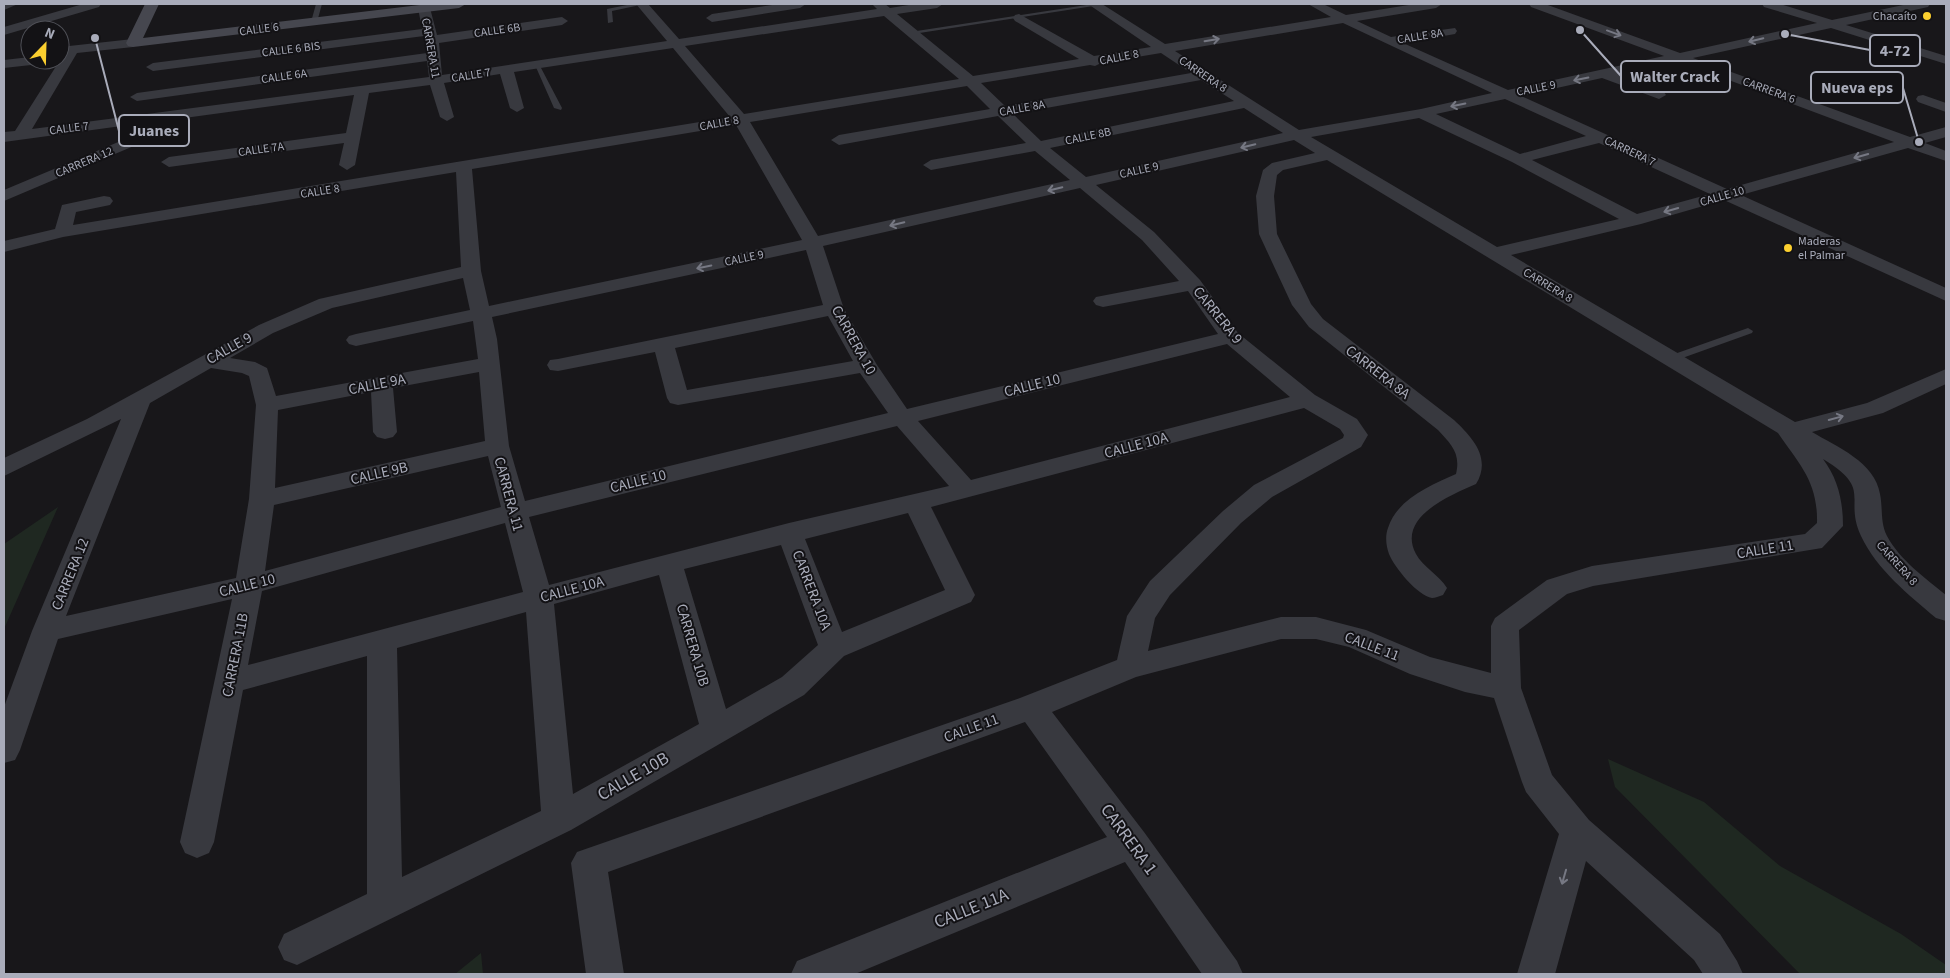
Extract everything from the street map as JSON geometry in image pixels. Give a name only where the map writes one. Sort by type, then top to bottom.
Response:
[{"type":"main road","points":[[133,43],[152,4]]},
{"type":"main road","name":"CALLE 6","points":[[133,43],[458,4]]},
{"type":"street","points":[[4,6],[12,4]]},
{"type":"street","points":[[4,31],[95,4]]},
{"type":"street","name":"CARRERA 10","points":[[642,4],[740,119],[813,243],[834,309],[866,365],[901,416],[965,489]]},
{"type":"street","points":[[728,35],[709,14],[800,4]]},
{"type":"street","points":[[804,4],[819,20]]},
{"type":"street","name":"CALLE 7","points":[[4,137],[362,91],[676,44],[819,20],[883,7],[937,4]]},
{"type":"street","name":"CARRERA 7","points":[[1314,4],[1389,41],[1724,196],[1946,295]]},
{"type":"street","name":"CALLE 8","points":[[4,246],[63,232],[464,168],[970,80],[1095,62],[1164,48],[1436,4]]},
{"type":"street","name":"CARRERA 6","points":[[1535,4],[1946,156]]},
{"type":"street","points":[[1768,4],[1946,60]]},
{"type":"street","name":"CALLE 9","points":[[356,340],[813,243],[1296,135],[1421,113],[1682,58],[1830,22],[1924,4]]},
{"type":"street","name":"CARRERA 8","points":[[1096,5],[1296,135],[1848,464],[1861,476],[1868,488],[1868,520],[1874,537],[1912,581],[1946,611]]},
{"type":"street","name":"CARRERA 9","points":[[883,7],[970,80],[1000,112],[1038,146],[1148,236],[1193,284],[1232,337],[1307,400],[1349,424],[1356,434],[1353,442],[1263,492],[1232,517],[1160,588],[1141,616],[1130,667]]},
{"type":"street","name":"CARRERA 11","points":[[424,8],[431,31],[432,56],[436,80],[447,117]]},
{"type":"street","points":[[495,18],[554,10]]},
{"type":"street","points":[[1019,18],[1095,62]]},
{"type":"street","name":"CALLE 6B","points":[[431,31],[562,21]]},
{"type":"street","name":"CALLE 6 BIS","points":[[152,67],[431,31]]},
{"type":"street","name":"CALLE 8A","points":[[1389,41],[1451,31]]},
{"type":"street","points":[[129,120],[137,97],[152,67],[170,39]]},
{"type":"street","name":"CALLE 6","points":[[70,53],[133,43]]},
{"type":"street","points":[[16,49],[20,49]]},
{"type":"street","name":"CALLE 6A","points":[[137,97],[432,56]]},
{"type":"street","points":[[4,64],[20,62]]},
{"type":"street","points":[[21,134],[56,70]]},
{"type":"street","points":[[506,70],[517,108]]},
{"type":"street","points":[[1605,74],[1659,95]]},
{"type":"street","name":"CALLE 8A","points":[[839,140],[1205,75]]},
{"type":"street","points":[[347,165],[362,91]]},
{"type":"street","name":"CARRERA 12","points":[[4,196],[174,123],[311,97]]},
{"type":"street","points":[[1923,99],[1946,108]]},
{"type":"street","name":"CALLE 8B","points":[[931,166],[1245,103]]},
{"type":"street","points":[[1421,113],[1518,159],[1635,220]]},
{"type":"street","name":"CALLE 10","points":[[1496,253],[1635,220],[1946,132]]},
{"type":"street","name":"CALLE 7A","points":[[169,162],[353,137]]},
{"type":"street","points":[[1518,159],[1602,138]]},
{"type":"street","name":"CARRERA 8A","points":[[1330,155],[1278,166],[1269,173],[1265,196],[1268,234],[1302,305],[1316,324],[1446,425],[1464,444],[1472,462],[1467,478],[1428,497],[1407,515],[1398,531],[1402,554],[1433,588]]},
{"type":"street","name":"CARRERA 11","points":[[464,168],[471,271],[487,339],[497,446],[513,512],[538,598],[558,819]]},
{"type":"street","points":[[63,232],[68,209],[104,201]]},
{"type":"street","name":"CALLE 9","points":[[4,468],[140,400],[205,361],[266,328],[326,303],[471,271]]},
{"type":"street","points":[[1103,301],[1193,284]]},
{"type":"street","points":[[558,365],[834,309]]},
{"type":"street","name":"CALLE 10","points":[[46,631],[249,585],[513,512],[901,416],[1232,337]]},
{"type":"street","points":[[663,344],[678,398],[866,365]]},
{"type":"street","name":"CARRERA 11B","points":[[197,842],[249,585],[262,500],[267,405],[259,373],[247,368],[205,361]]},
{"type":"street","name":"CALLE 9A","points":[[267,405],[488,364]]},
{"type":"street","points":[[1790,431],[1875,408],[1946,376]]},
{"type":"street","points":[[380,383],[385,432]]},
{"type":"street","name":"CARRERA 12","points":[[4,750],[46,631],[140,400]]},
{"type":"street","name":"CALLE 10A","points":[[965,489],[1307,400]]},
{"type":"street","name":"CALLE 11","points":[[605,974],[589,863],[1031,707],[1130,667],[1281,628],[1316,628],[1356,638],[1465,680],[1506,688],[1505,626],[1557,587],[1592,576],[1813,542],[1830,526],[1830,502],[1817,469],[1790,431]]},
{"type":"street","name":"CALLE 9B","points":[[262,500],[497,446]]},
{"type":"street","points":[[916,503],[965,489]]},
{"type":"street","name":"CALLE 10A","points":[[230,682],[669,563],[789,532],[916,503]]},
{"type":"street","name":"CALLE 10B","points":[[297,947],[385,902],[558,819],[716,728],[788,675],[834,648],[961,595],[916,503]]},
{"type":"street","name":"CARRERA 10A","points":[[789,532],[834,648]]},
{"type":"street","name":"CARRERA 10B","points":[[669,563],[716,728]]},
{"type":"street","points":[[382,640],[385,902]]},
{"type":"street","points":[[1506,688],[1538,782],[1577,830],[1706,947],[1724,974]]},
{"type":"street","name":"CARRERA 1","points":[[1031,707],[1132,843],[1224,974]]},
{"type":"street","points":[[1536,974],[1577,830]]},
{"type":"street","name":"CALLE 11A","points":[[810,974],[1132,843]]},
{"type":"lane","points":[[314,22],[319,4]]},
{"type":"lane","points":[[610,22],[608,10],[642,4]]},
{"type":"lane","points":[[913,32],[1019,18],[1096,5]]},
{"type":"lane","points":[[537,66],[558,108]]},
{"type":"lane","points":[[1670,359],[1748,332]]},
{"type":"shaded area","points":[[58,507],[4,629],[4,544]]},
{"type":"shaded area","points":[[1608,759],[1704,802],[1780,866],[1901,934],[1946,965],[1946,974],[1800,974],[1615,787]]},
{"type":"shaded area","points":[[481,953],[483,974],[455,974]]},
{"type":"place","name":"Chacaíto","points":[[1927,16]]},
{"type":"place","name":"Walter Crack","points":[[1580,30]]},
{"type":"place","name":"4-72","points":[[1785,34]]},
{"type":"place","name":"Juanes","points":[[95,38]]},
{"type":"place","name":"Nueva eps","points":[[1919,142]]},
{"type":"place","name":"Maderas el Palmar","points":[[1788,248]]}]
